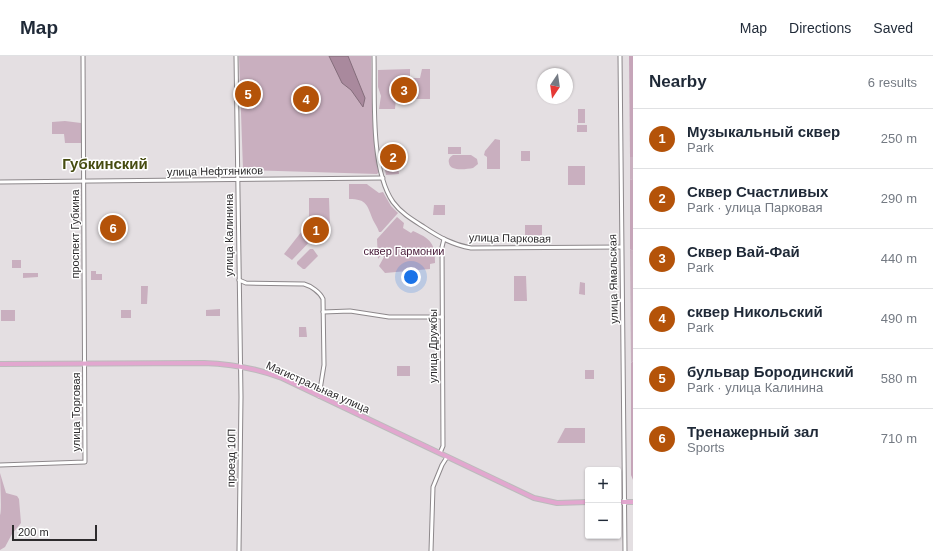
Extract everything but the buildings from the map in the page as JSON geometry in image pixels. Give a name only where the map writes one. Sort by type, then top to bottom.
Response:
[{"type":"main road","name":"Магистральная улица","points":[[0,364],[204,363],[240,366],[272,374],[529,496],[557,503],[585,502]]},
{"type":"main road","points":[[624,502],[633,502]]},
{"type":"street","name":"проспект Губкина","points":[[83,56],[85,363]]},
{"type":"street","name":"улица Калинина","points":[[236,56],[240,366]]},
{"type":"street","name":"улица Парковая","points":[[374,56],[376,140],[383,178],[389,195],[398,208],[414,221],[444,239],[462,246],[476,248],[621,247]]},
{"type":"street","name":"улица Ямальская","points":[[620,56],[625,551]]},
{"type":"street","name":"улица Нефтяников","points":[[0,182],[383,178]]},
{"type":"street","name":"улица Дружбы","points":[[440,453],[443,446],[442,247],[444,239]]},
{"type":"street","points":[[238,280],[246,284],[306,284],[321,295],[323,299],[324,368],[319,396]]},
{"type":"street","points":[[323,312],[354,312],[389,317],[442,317]]},
{"type":"street","name":"улица Торговая","points":[[0,464],[85,462],[85,363]]},
{"type":"street","name":"проезд 10П","points":[[239,551],[240,366]]},
{"type":"street","points":[[431,551],[433,487],[447,456]]},
{"type":"green space","points":[[239,56],[371,56],[373,128],[379,172],[377,174],[243,170]]},
{"type":"green space","points":[[410,69],[410,78],[420,78],[422,69],[430,69],[430,99],[396,99],[395,109],[379,109],[381,96],[378,87],[378,70]]},
{"type":"green space","points":[[578,109],[585,109],[585,123],[578,123]]},
{"type":"green space","points":[[65,121],[81,123],[81,143],[65,143],[64,134],[52,134],[52,122]]},
{"type":"green space","points":[[577,125],[587,125],[587,132],[577,132]]},
{"type":"green space","points":[[495,139],[500,140],[500,169],[487,169],[487,157],[484,155],[485,151]]},
{"type":"green space","points":[[448,147],[461,147],[461,154],[448,154]]},
{"type":"green space","points":[[381,149],[403,149],[403,163],[398,165],[399,174],[386,175]]},
{"type":"green space","points":[[521,151],[530,151],[530,161],[521,161]]},
{"type":"green space","points":[[453,155],[471,155],[477,159],[478,164],[473,168],[452,168],[449,160]]},
{"type":"green space","points":[[630,157],[633,157],[633,179],[630,180]]},
{"type":"green space","points":[[568,166],[585,166],[585,185],[568,185]]},
{"type":"green space","points":[[349,184],[367,184],[379,193],[383,192],[391,206],[398,213],[381,232],[379,232],[366,204],[360,200],[349,199]]},
{"type":"green space","points":[[309,198],[329,198],[330,228],[327,232],[319,232],[292,260],[284,254],[309,222]]},
{"type":"green space","points":[[434,205],[445,205],[445,215],[433,215]]},
{"type":"green space","name":"сквер Гармонии","points":[[397,217],[404,223],[403,228],[411,233],[413,231],[419,234],[431,242],[434,251],[435,263],[430,264],[430,269],[385,273],[379,266],[384,257],[381,255],[378,259],[377,239]]},
{"type":"green space","points":[[525,225],[542,225],[542,235],[525,236]]},
{"type":"green space","points":[[310,249],[313,249],[318,256],[305,269],[303,269],[297,264],[297,262]]},
{"type":"green space","points":[[630,249],[633,251],[633,361],[631,363]]},
{"type":"green space","points":[[12,260],[21,260],[21,268],[12,268]]},
{"type":"green space","points":[[91,271],[96,271],[96,274],[102,274],[102,280],[91,280]]},
{"type":"green space","points":[[23,273],[38,273],[38,277],[23,278]]},
{"type":"green space","points":[[514,276],[526,276],[527,301],[514,301]]},
{"type":"green space","points":[[580,282],[585,283],[585,295],[579,294]]},
{"type":"green space","points":[[141,286],[148,286],[147,304],[141,304]]},
{"type":"green space","points":[[220,309],[220,316],[206,316],[206,310]]},
{"type":"green space","points":[[1,310],[15,310],[15,321],[1,321]]},
{"type":"green space","points":[[121,310],[131,310],[131,318],[121,318]]},
{"type":"green space","points":[[299,327],[306,327],[307,337],[299,337]]},
{"type":"green space","points":[[397,366],[410,366],[410,376],[397,376]]},
{"type":"green space","points":[[585,370],[594,370],[594,379],[585,379]]},
{"type":"green space","points":[[565,428],[585,428],[585,443],[557,443]]},
{"type":"green space","points":[[0,473],[6,493],[17,496],[19,499],[21,523],[12,534],[5,547],[0,550],[1,502]]},
{"type":"shaded area","points":[[329,56],[348,56],[365,98],[363,107],[351,90],[342,83]]},
{"type":"shaded area","points":[[629,56],[633,56],[633,157],[630,157]]},
{"type":"shaded area","points":[[633,179],[633,251],[630,249],[630,180]]},
{"type":"shaded area","points":[[633,361],[633,480],[631,475],[631,363]]},
{"type":"place","name":"Сквер Вай-Фай","points":[[404,90]]},
{"type":"place","name":"бульвар Бородинский","points":[[248,94]]},
{"type":"place","name":"сквер Никольский","points":[[306,99]]},
{"type":"place","name":"Сквер Счастливых","points":[[393,157]]},
{"type":"place","name":"Тренажерный зал","points":[[113,228]]},
{"type":"place","name":"Музыкальный сквер","points":[[316,230]]},
{"type":"district","name":"Губкинский","points":[[105,164]]}]
